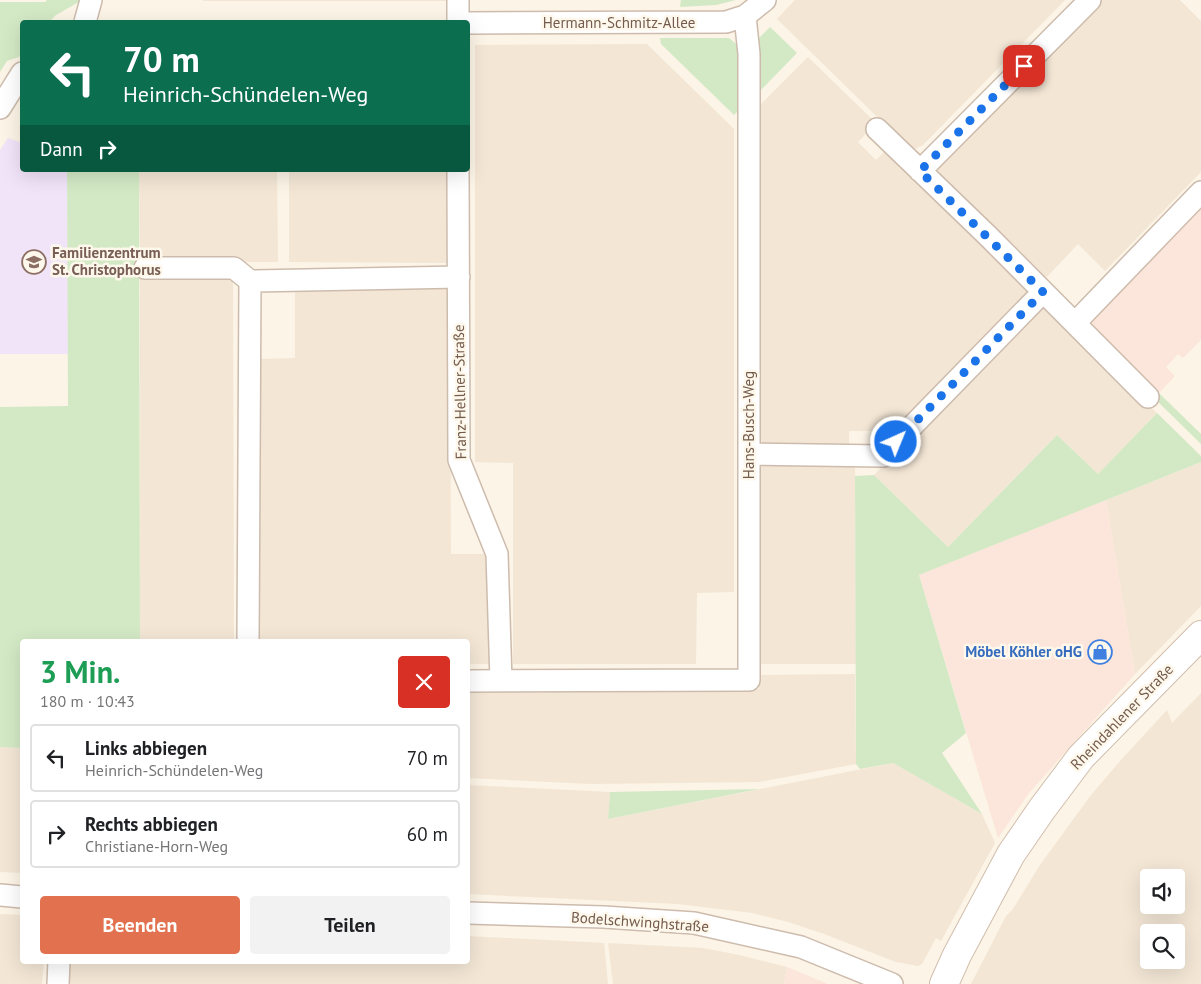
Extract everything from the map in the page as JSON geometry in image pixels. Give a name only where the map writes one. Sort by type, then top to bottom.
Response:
[{"type":"main road","name":"Rheindahlener Straße","points":[[944,984],[957,955],[1011,854],[1042,809],[1081,757],[1201,635]]},
{"type":"street","points":[[86,20],[91,0]]},
{"type":"street","points":[[458,0],[458,20]]},
{"type":"street","name":"Hermann-Schmitz-Allee","points":[[470,23],[726,22],[745,16],[765,0]]},
{"type":"street","points":[[920,171],[1090,0]]},
{"type":"street","name":"Hans-Busch-Weg","points":[[501,680],[749,680],[749,54],[745,16]]},
{"type":"street","points":[[0,108],[20,76]]},
{"type":"street","points":[[877,129],[1148,397]]},
{"type":"street","name":"Franz-Hellner-Straße","points":[[458,172],[459,460],[497,554],[501,680]]},
{"type":"street","points":[[1075,323],[1201,192]]},
{"type":"street","points":[[145,268],[234,268],[250,281],[459,277]]},
{"type":"street","points":[[248,639],[250,281]]},
{"type":"street","points":[[749,454],[883,456],[1043,292]]},
{"type":"street","points":[[470,681],[501,680]]},
{"type":"street","points":[[0,895],[20,896]]},
{"type":"street","name":"Bodelschwinghstraße","points":[[470,913],[694,922],[801,947],[892,984]]},
{"type":"street","points":[[58,984],[59,964]]},
{"type":"shaded area","points":[[450,0],[450,1],[203,1]]},
{"type":"shaded area","points":[[795,0],[1065,0],[923,145],[915,149],[906,145],[777,19]]},
{"type":"shaded area","points":[[1100,0],[1180,0],[1201,21],[1201,172],[1105,271],[1078,244],[1044,280],[941,180],[937,171],[941,163]]},
{"type":"shaded area","points":[[647,44],[734,129],[734,592],[697,593],[696,664],[513,664],[513,463],[475,462],[475,45]]},
{"type":"shaded area","points":[[808,57],[876,123],[858,142],[876,160],[887,149],[1024,282],[1027,292],[1024,300],[899,429],[886,417],[873,431],[849,431],[849,446],[771,446],[762,443],[759,434],[758,107]]},
{"type":"shaded area","name":"Familienzentrum St. Christophorus","points":[[8,138],[20,142],[20,172],[67,172],[68,354],[0,354],[0,150]]},
{"type":"shaded area","points":[[139,172],[277,172],[278,262],[140,262]]},
{"type":"shaded area","points":[[289,172],[450,172],[450,263],[289,262]]},
{"type":"shaded area","points":[[1201,208],[1201,340],[1183,358],[1178,354],[1166,367],[1175,376],[1159,393],[1088,325]]},
{"type":"shaded area","points":[[140,273],[233,273],[234,639],[140,639]]},
{"type":"shaded area","points":[[450,286],[451,554],[488,554],[489,664],[470,664],[470,639],[258,639],[258,359],[295,358],[295,287]]},
{"type":"shaded area","points":[[1043,307],[1053,311],[1157,413],[1098,474],[1057,435],[948,547],[874,475],[1035,311]]},
{"type":"shaded area","points":[[855,461],[856,664],[759,664],[759,474],[762,466],[771,462]]},
{"type":"shaded area","points":[[1201,462],[1201,606],[1135,674],[1106,500]]},
{"type":"shaded area","points":[[1106,500],[1135,674],[1029,793],[998,838],[919,575]]},
{"type":"shaded area","points":[[855,674],[856,764],[759,782],[591,784],[470,778],[470,689],[759,689],[759,675]]},
{"type":"shaded area","points":[[1201,693],[1201,984],[971,984],[1006,916],[1013,909],[1040,865],[1091,795],[1167,710],[1172,723]]},
{"type":"shaded area","points":[[0,747],[20,748],[20,873],[0,872]]},
{"type":"shaded area","points":[[893,763],[982,814],[995,843],[941,941],[936,938],[922,964],[918,966],[896,962],[824,934],[752,913],[678,904],[470,894],[470,785],[610,792],[608,819]]},
{"type":"shaded area","points":[[0,914],[20,915],[20,964],[44,964],[42,984],[0,984]]},
{"type":"shaded area","points":[[470,936],[604,943],[608,984],[69,984],[70,964],[470,964]]},
{"type":"shaded area","points":[[608,943],[703,948],[739,955],[787,967],[784,984],[613,984]]},
{"type":"shaded area","points":[[787,967],[828,984],[784,984]]},
{"type":"green space","points":[[47,0],[79,0],[79,2],[56,15],[51,20],[20,20],[20,56],[7,61],[0,72],[0,2],[45,2]]},
{"type":"green space","points":[[681,0],[736,0],[716,5],[680,7]]},
{"type":"green space","points":[[770,27],[797,53],[758,93],[758,39]]},
{"type":"green space","points":[[660,38],[729,38],[741,48],[741,108],[734,115],[661,44]]},
{"type":"green space","points":[[67,172],[139,172],[140,639],[20,639],[20,748],[0,747],[0,407],[68,406]]},
{"type":"green space","points":[[1159,393],[1201,434],[1201,444],[1154,398]]},
{"type":"green space","points":[[1157,413],[1201,456],[1201,462],[919,575],[966,733],[942,753],[982,814],[893,763],[860,769],[856,764],[855,476],[874,475],[948,547],[1057,435],[1098,474]]},
{"type":"green space","points":[[759,789],[608,819],[610,792]]},
{"type":"place","name":"Familienzentrum St. Christophorus","points":[[34,262]]},
{"type":"place","name":"Möbel Köhler oHG","points":[[1100,652]]},
{"type":"route","points":[[896,442],[1043,292],[920,171],[1024,66]]}]
